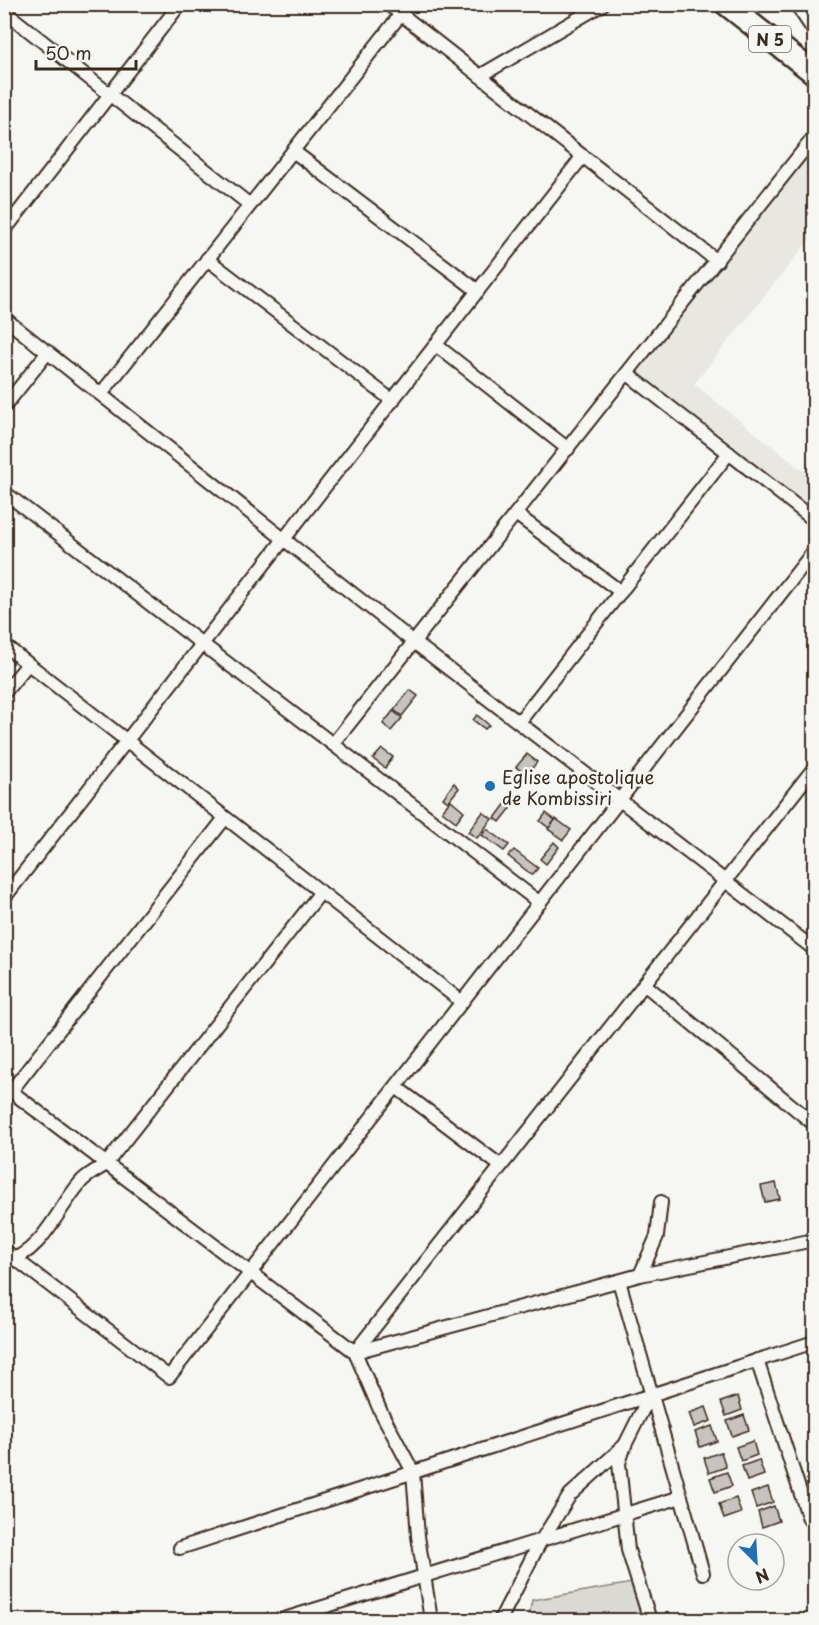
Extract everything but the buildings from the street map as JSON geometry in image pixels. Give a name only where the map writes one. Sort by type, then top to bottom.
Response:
[{"type":"highway","name":"N 5","points":[[726,4],[814,73]]},
{"type":"street","points":[[4,231],[180,4]]},
{"type":"street","points":[[388,4],[717,261]]},
{"type":"street","points":[[480,76],[603,4]]},
{"type":"street","points":[[796,4],[814,31]]},
{"type":"street","points":[[4,11],[250,205]]},
{"type":"street","points":[[101,394],[401,14]]},
{"type":"street","points":[[333,744],[517,515],[814,137]]},
{"type":"street","points":[[293,151],[478,291]]},
{"type":"street","points":[[4,898],[584,156]]},
{"type":"street","points":[[207,259],[393,401]]},
{"type":"street","points":[[4,318],[415,643],[814,949]]},
{"type":"street","points":[[436,345],[568,449]]},
{"type":"street","points":[[4,407],[48,352]]},
{"type":"street","points":[[628,374],[814,520]]},
{"type":"street","points":[[519,723],[729,453]]},
{"type":"street","points":[[4,492],[540,903]]},
{"type":"street","points":[[517,515],[621,592]]},
{"type":"street","points":[[4,1250],[10,1261],[169,1377],[814,551]]},
{"type":"street","points":[[4,645],[462,1002]]},
{"type":"street","points":[[4,693],[28,664]]},
{"type":"street","points":[[355,1352],[814,768]]},
{"type":"street","points":[[225,819],[8,1089],[355,1352],[380,1410],[413,1472],[418,1536],[431,1620]]},
{"type":"street","points":[[4,1269],[10,1261],[31,1250],[81,1181],[106,1164],[321,892]]},
{"type":"street","points":[[644,984],[814,1124]]},
{"type":"street","points":[[396,1087],[501,1166]]},
{"type":"street","points":[[640,1275],[657,1236],[661,1202]]},
{"type":"street","points":[[355,1352],[640,1275],[814,1240]]},
{"type":"street","points":[[619,1281],[703,1573]]},
{"type":"street","points":[[180,1548],[814,1342]]},
{"type":"street","points":[[757,1360],[809,1519]]},
{"type":"street","points":[[650,1620],[628,1550],[619,1463],[625,1445],[651,1394]]},
{"type":"street","points":[[500,1620],[542,1540],[570,1495],[625,1445]]},
{"type":"street","points":[[281,1620],[681,1497]]},
{"type":"shaded area","points":[[814,137],[814,234],[694,384],[803,471],[814,458],[814,516],[628,374]]},
{"type":"shaded area","points":[[638,1582],[650,1620],[528,1620],[532,1600]]},
{"type":"place","name":"Eglise apostolique de Kombissiri","points":[[490,786]]}]
